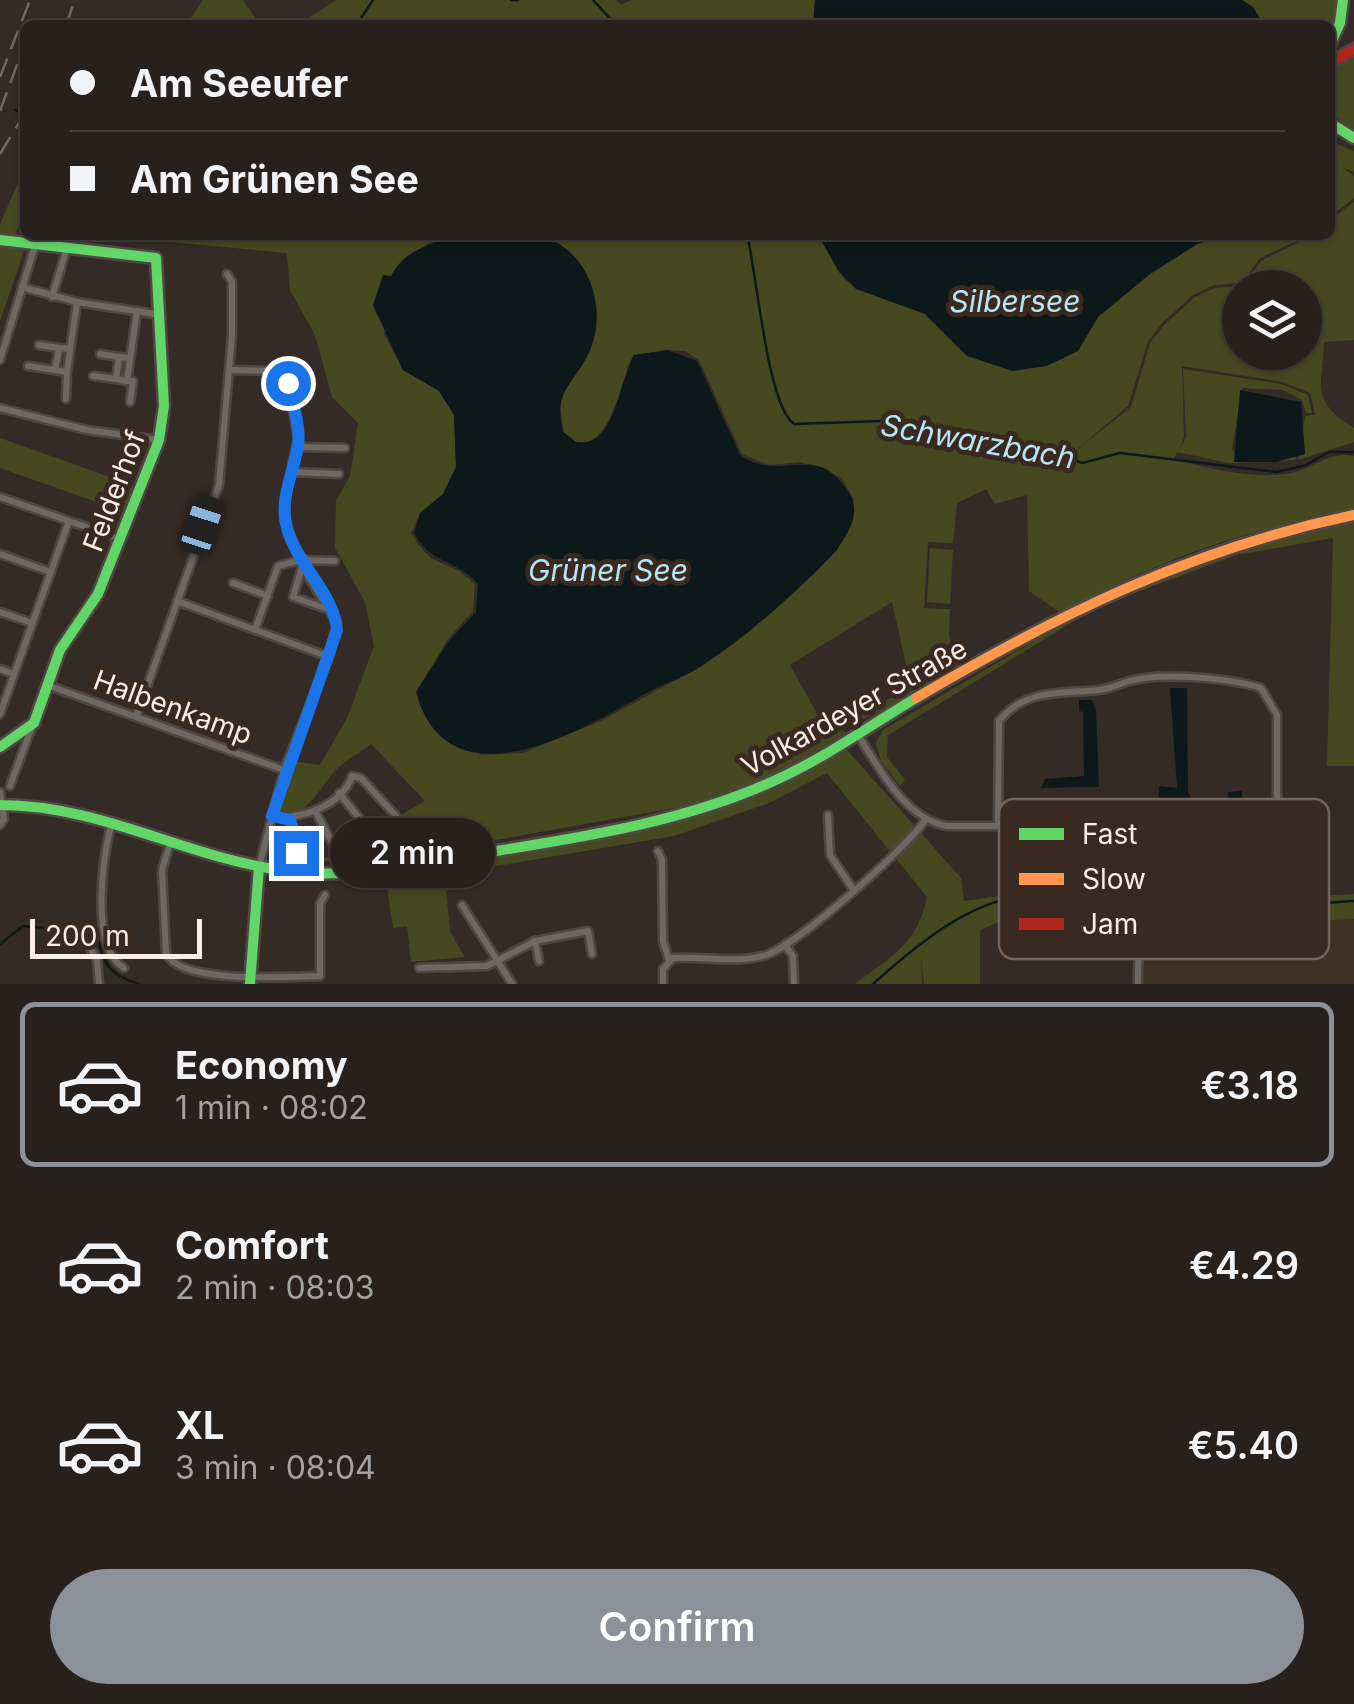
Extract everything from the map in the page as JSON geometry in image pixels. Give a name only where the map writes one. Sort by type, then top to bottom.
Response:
[{"type":"main road","points":[[1335,34],[1343,0]]},
{"type":"main road","name":"Felderhof","points":[[0,240],[156,258],[162,315],[164,413],[158,440],[98,594],[60,650],[34,723]]},
{"type":"main road","name":"Volkardeyer Straße","points":[[2,805],[72,810],[259,867],[326,872],[382,869],[648,824],[754,790],[1104,592],[1264,534],[1354,515]]},
{"type":"main road","points":[[0,747],[34,723]]},
{"type":"main road","points":[[250,980],[259,867]]},
{"type":"street","points":[[0,360],[34,249]]},
{"type":"street","points":[[52,297],[66,251]]},
{"type":"street","points":[[136,717],[219,484],[230,370],[232,282],[227,274]]},
{"type":"street","points":[[22,287],[52,297],[162,315]]},
{"type":"street","points":[[66,399],[77,302]]},
{"type":"street","points":[[127,381],[137,311]]},
{"type":"street","points":[[39,344],[70,349]]},
{"type":"street","points":[[55,370],[59,348]]},
{"type":"street","points":[[100,354],[130,358]]},
{"type":"street","points":[[116,379],[120,357]]},
{"type":"street","points":[[28,366],[67,372]]},
{"type":"street","points":[[230,370],[273,370],[285,378],[297,424],[298,447],[285,516],[301,563],[332,611],[337,630],[284,770],[259,867]]},
{"type":"street","points":[[92,376],[133,382],[130,402]]},
{"type":"street","points":[[0,408],[87,430],[158,440]]},
{"type":"street","points":[[298,447],[345,448]]},
{"type":"street","points":[[291,472],[339,474]]},
{"type":"street","points":[[0,496],[112,536]]},
{"type":"street","points":[[0,714],[69,521]]},
{"type":"street","points":[[0,554],[50,572]]},
{"type":"street","points":[[255,630],[278,566],[336,560]]},
{"type":"street","points":[[301,563],[293,597],[332,611]]},
{"type":"street","points":[[233,583],[268,596]]},
{"type":"street","points":[[177,601],[329,657]]},
{"type":"street","points":[[0,612],[32,623]]},
{"type":"street","points":[[0,669],[14,674]]},
{"type":"street","points":[[857,733],[886,777],[925,820],[947,826],[998,826],[998,722],[1036,695],[1051,690],[1098,691],[1140,679],[1212,679],[1261,688],[1277,715],[1274,799]]},
{"type":"street","name":"Halbenkamp","points":[[47,686],[284,770]]},
{"type":"street","name":"Felderhof","points":[[10,786],[34,723]]},
{"type":"street","points":[[272,816],[290,820],[315,811],[339,794],[352,776],[362,778],[396,816]]},
{"type":"street","points":[[0,792],[0,825]]},
{"type":"street","points":[[339,794],[377,840]]},
{"type":"street","points":[[315,811],[335,848]]},
{"type":"street","points":[[828,815],[830,855],[853,888]]},
{"type":"street","points":[[290,820],[297,840],[296,853]]},
{"type":"street","points":[[669,960],[757,956],[785,946],[900,849],[925,820]]},
{"type":"street","points":[[112,822],[102,883],[106,949],[124,968]]},
{"type":"street","points":[[170,840],[162,870],[170,962],[204,975],[250,980],[320,980],[320,904],[325,895]]},
{"type":"street","points":[[658,852],[662,860],[663,941],[669,960]]},
{"type":"street","points":[[462,905],[512,984]]},
{"type":"street","points":[[419,968],[430,972],[496,962],[535,941],[588,931],[592,954]]},
{"type":"street","points":[[535,941],[539,961]]},
{"type":"street","points":[[89,946],[97,960],[99,984]]},
{"type":"street","points":[[785,946],[793,956],[794,984]]},
{"type":"street","points":[[1137,959],[1138,984]]},
{"type":"street","points":[[663,984],[663,969],[669,960]]},
{"type":"shaded area","points":[[1329,918],[1354,919],[1354,984],[1143,984],[1143,959],[1329,959]]},
{"type":"green space","points":[[203,0],[243,0],[257,20],[189,20]]},
{"type":"green space","points":[[336,0],[616,0],[621,5],[631,0],[815,0],[813,20],[306,20]]},
{"type":"green space","points":[[1242,0],[1338,0],[1333,20],[1261,20],[1253,7]]},
{"type":"green space","points":[[1354,55],[1354,131],[1335,116],[1335,67]]},
{"type":"green space","points":[[1335,143],[1354,151],[1354,172],[1342,167],[1354,176],[1354,198],[1335,213]]},
{"type":"green space","points":[[20,178],[20,222],[11,245],[26,245],[0,321],[0,224]]},
{"type":"green space","points":[[1354,202],[1354,340],[1324,342],[1322,369],[1322,270],[1255,270],[1261,261],[1303,240],[1335,240],[1335,216]]},
{"type":"green space","points":[[170,240],[443,240],[428,243],[391,277],[384,275],[375,312],[385,325],[384,334],[403,370],[439,391],[454,415],[456,467],[443,494],[420,513],[411,533],[427,554],[458,570],[475,585],[473,611],[448,639],[416,692],[480,755],[523,753],[603,720],[702,666],[817,571],[854,500],[842,478],[800,462],[769,465],[742,454],[699,360],[685,351],[634,355],[613,410],[598,435],[588,442],[576,442],[564,432],[559,398],[592,344],[586,273],[563,248],[546,240],[821,240],[846,281],[925,314],[967,356],[979,359],[1078,351],[1098,317],[1150,274],[1198,244],[1211,240],[1298,240],[1260,258],[1251,270],[1222,270],[1222,284],[1193,295],[1162,323],[1148,342],[1128,406],[1074,452],[1131,407],[1150,343],[1164,325],[1195,297],[1222,288],[1222,370],[1322,370],[1325,401],[1330,410],[1354,428],[1354,442],[1298,460],[1305,416],[1315,415],[1310,393],[1283,382],[1182,366],[1184,437],[1179,451],[1186,437],[1183,369],[1281,384],[1308,395],[1312,413],[1306,413],[1302,400],[1283,390],[1242,388],[1232,449],[1237,457],[1295,455],[1296,460],[1229,463],[1177,452],[1174,459],[1229,472],[1273,475],[1295,472],[1336,456],[1354,456],[1354,512],[1240,536],[1166,562],[1061,613],[1029,591],[1027,495],[995,504],[986,489],[957,503],[953,543],[928,542],[924,608],[950,609],[949,636],[958,666],[922,682],[921,689],[862,720],[858,715],[911,687],[892,602],[790,665],[819,717],[832,710],[845,733],[796,764],[714,801],[373,862],[295,861],[295,855],[304,859],[380,855],[405,834],[397,817],[425,801],[371,744],[338,768],[306,806],[277,814],[291,761],[320,765],[347,718],[374,646],[365,602],[335,548],[336,501],[350,476],[358,423],[332,397],[315,335],[290,290],[287,253]]},
{"type":"green space","points":[[0,438],[135,486],[125,512],[0,468]]},
{"type":"green space","points":[[1354,522],[1354,766],[1327,766],[1333,538],[1237,555],[1097,607],[888,735],[887,757],[905,780],[900,786],[881,761],[876,743],[883,730],[1107,598],[1225,552]]},
{"type":"green space","points":[[930,548],[953,550],[950,604],[927,602]]},
{"type":"green space","points":[[847,750],[961,878],[964,901],[999,896],[999,922],[980,930],[980,984],[924,984],[921,958],[922,984],[855,984],[910,938],[927,897],[827,773],[769,803],[674,836],[461,872],[458,865],[658,825],[705,812],[799,775]]},
{"type":"green space","points":[[445,879],[450,932],[465,957],[411,962],[407,926],[393,928],[387,887]]},
{"type":"green space","points":[[1354,894],[1354,919],[1329,920],[1329,895]]},
{"type":"water","points":[[815,0],[1242,0],[1253,7],[1261,20],[813,20]]},
{"type":"water","name":"Grüner See","points":[[551,240],[581,264],[595,296],[597,314],[591,348],[567,387],[561,406],[563,432],[576,442],[600,435],[608,424],[634,355],[667,350],[697,361],[740,455],[770,466],[824,468],[837,477],[853,501],[852,523],[837,550],[738,640],[688,674],[584,727],[516,751],[484,754],[455,746],[432,727],[416,692],[449,641],[476,612],[478,584],[428,551],[414,533],[420,513],[443,494],[456,467],[454,415],[439,391],[403,370],[373,305],[383,275],[391,276],[413,252],[433,243]]},
{"type":"water","name":"Silbersee","points":[[821,240],[1210,240],[1197,244],[1150,274],[1098,317],[1078,351],[1047,366],[1012,371],[967,356],[925,314],[856,289],[839,272]]},
{"type":"water","points":[[1240,390],[1301,402],[1305,454],[1276,462],[1234,462]]},
{"type":"water","points":[[1170,688],[1187,688],[1188,792],[1192,799],[1159,799],[1159,786],[1177,788]]},
{"type":"water","points":[[1079,700],[1092,700],[1096,711],[1099,787],[1041,788],[1045,779],[1084,776],[1083,712],[1079,711]]},
{"type":"water","points":[[1242,791],[1242,799],[1192,799],[1228,798],[1228,792]]},
{"type":"waterway","name":"Schwarzbach","points":[[360,20],[373,0]]},
{"type":"waterway","name":"Schwarzbach","points":[[511,0],[518,0]]},
{"type":"waterway","name":"Schwarzbach","points":[[593,0],[611,20]]},
{"type":"waterway","name":"Schwarzbach","points":[[15,110],[19,111]]},
{"type":"waterway","name":"Schwarzbach","points":[[748,240],[770,366],[785,412],[794,424],[882,421],[1014,447],[1047,448],[1082,463],[1120,453],[1277,472],[1306,465],[1329,452],[1354,452]]},
{"type":"waterway","points":[[873,984],[936,933],[999,901]]},
{"type":"waterway","points":[[1329,903],[1354,901]]},
{"type":"waterway","points":[[0,944],[23,926],[79,931],[98,940],[103,957],[116,973],[139,984]]},
{"type":"railway","points":[[22,20],[30,0]]},
{"type":"railway","points":[[68,20],[75,0]]},
{"type":"railway","points":[[0,77],[20,26]]},
{"type":"railway","points":[[0,111],[18,62]]},
{"type":"railway","points":[[0,154],[20,121]]},
{"type":"traffic: fast","points":[[1335,34],[1343,0]]},
{"type":"traffic: fast","points":[[1335,126],[1354,138]]},
{"type":"traffic: fast","points":[[0,240],[156,258],[164,406],[159,440],[98,594],[60,650],[34,723],[0,747]]},
{"type":"traffic: fast","points":[[0,805],[72,813],[209,854],[280,870],[331,874],[382,870],[596,834],[707,806],[796,770],[916,698]]},
{"type":"traffic: fast","points":[[250,984],[259,867]]},
{"type":"traffic: slow","points":[[916,698],[1074,612],[1128,588],[1237,546],[1354,515]]},
{"type":"traffic: jam","points":[[1335,60],[1354,49]]},
{"type":"route","points":[[288,383],[298,447],[285,500],[286,524],[302,566],[337,623],[336,637],[284,770],[272,816],[290,820],[297,840],[296,853]]}]
